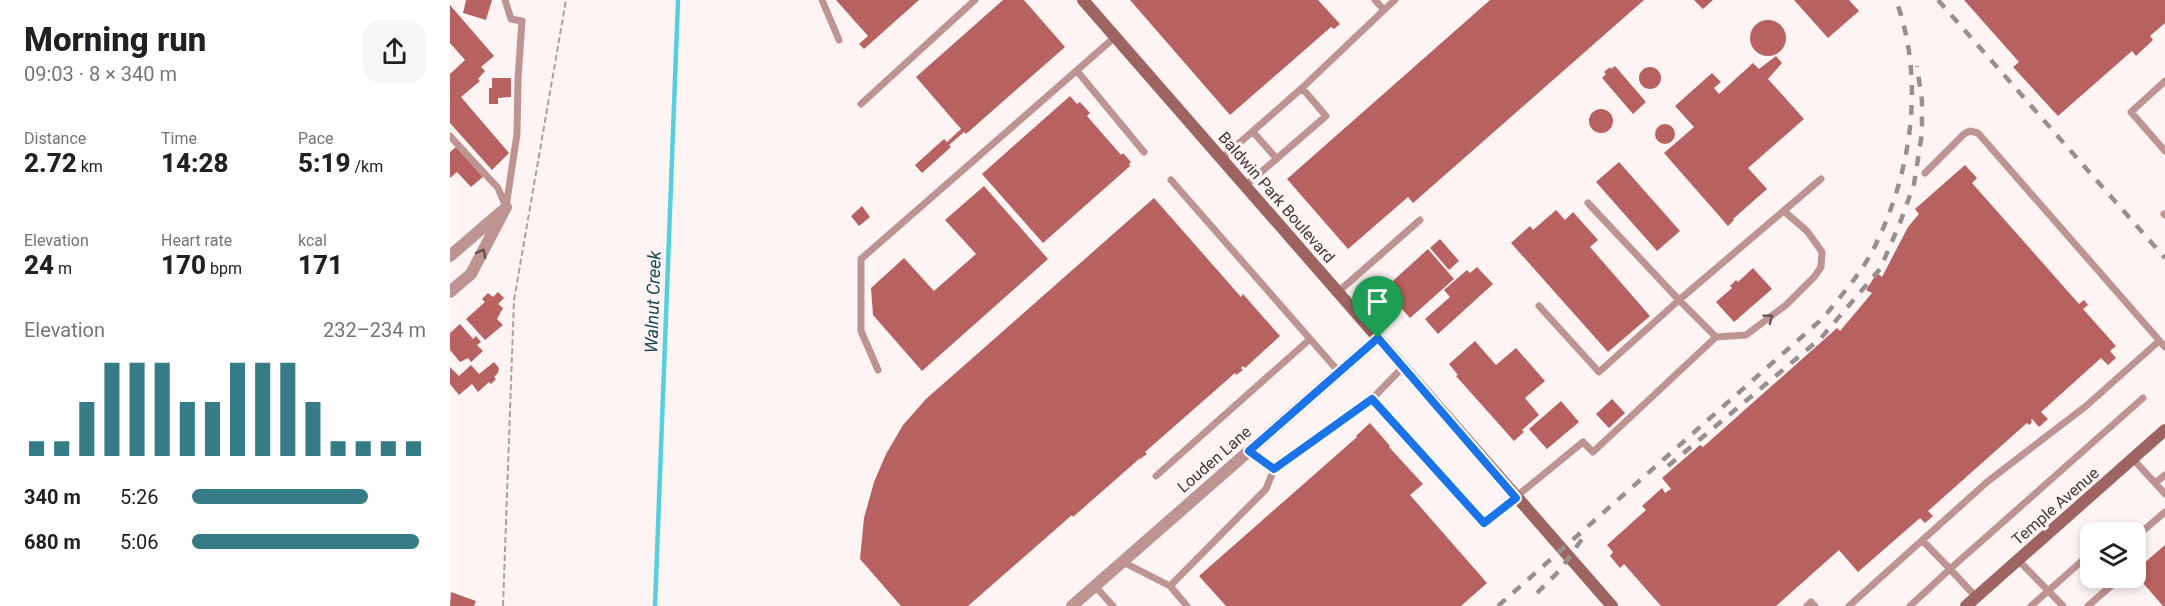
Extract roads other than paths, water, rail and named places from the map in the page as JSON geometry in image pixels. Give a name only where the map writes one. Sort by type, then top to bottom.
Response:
[{"type":"main road","name":"Baldwin Park Boulevard","points":[[1083,0],[1612,606]]},
{"type":"main road","name":"Temple Avenue","points":[[1966,606],[2165,430]]},
{"type":"street","points":[[450,256],[506,207]]},
{"type":"street","points":[[450,292],[471,274],[506,207]]},
{"type":"street","name":"Louden Lane","points":[[1072,606],[1378,338]]},
{"type":"lane","points":[[506,0],[511,19],[522,21],[517,134],[506,207]]},
{"type":"lane","points":[[822,0],[838,40]]},
{"type":"lane","points":[[861,104],[975,0]]},
{"type":"lane","points":[[1375,0],[1384,10]]},
{"type":"lane","points":[[1221,159],[1302,88],[1395,0]]},
{"type":"lane","points":[[878,370],[861,331],[861,259],[1115,37]]},
{"type":"lane","points":[[1077,71],[1144,152]]},
{"type":"lane","points":[[2165,81],[2131,112],[2165,152]]},
{"type":"lane","points":[[1245,186],[1326,116],[1302,88]]},
{"type":"lane","points":[[1925,173],[1964,135],[1970,131],[1977,133],[1993,148],[2165,347]]},
{"type":"lane","points":[[1253,132],[1277,159]]},
{"type":"lane","points":[[450,136],[498,188],[506,207]]},
{"type":"lane","points":[[1539,306],[1599,372],[1679,300],[1821,179]]},
{"type":"lane","points":[[1171,180],[1339,372]]},
{"type":"lane","points":[[1588,202],[1716,337]]},
{"type":"lane","points":[[1372,399],[1484,523],[1583,442],[1593,452],[1716,337],[1746,335],[1786,305],[1815,276],[1821,267],[1822,252],[1807,231],[1785,212]]},
{"type":"lane","points":[[1338,292],[1420,220]]},
{"type":"lane","points":[[1156,476],[1310,339]]},
{"type":"lane","points":[[1849,606],[1987,482],[2086,406],[2160,341]]},
{"type":"lane","points":[[1170,586],[1266,489],[1274,469],[1372,399],[1403,367]]},
{"type":"lane","points":[[1910,606],[2143,399]]},
{"type":"lane","points":[[1249,451],[1274,469]]},
{"type":"lane","points":[[2133,459],[2165,494]]},
{"type":"lane","points":[[2155,483],[2165,475]]},
{"type":"lane","points":[[2146,528],[2165,512]]},
{"type":"lane","points":[[1923,541],[1976,597]]},
{"type":"lane","points":[[2018,560],[2062,606]]},
{"type":"lane","points":[[1123,562],[1170,586],[1187,606]]},
{"type":"lane","points":[[2031,606],[2080,563]]},
{"type":"lane","points":[[1095,586],[1113,606]]},
{"type":"lane","points":[[2088,606],[2109,588]]},
{"type":"lane","points":[[1807,606],[1811,602],[1815,606]]},
{"type":"waterway","name":"Walnut Creek","points":[[655,606],[678,0]]},
{"type":"railway","points":[[1498,606],[1823,318],[1861,269],[1872,252],[1896,192],[1905,160],[1910,128],[1912,96],[1910,63],[1905,31],[1896,0]]},
{"type":"railway","points":[[1938,0],[2165,258]]},
{"type":"railway","points":[[1668,466],[1821,338],[1880,269],[1914,184],[1922,133],[1922,101],[1917,66]]},
{"type":"railway","points":[[1537,593],[1560,570],[1587,532]]}]
